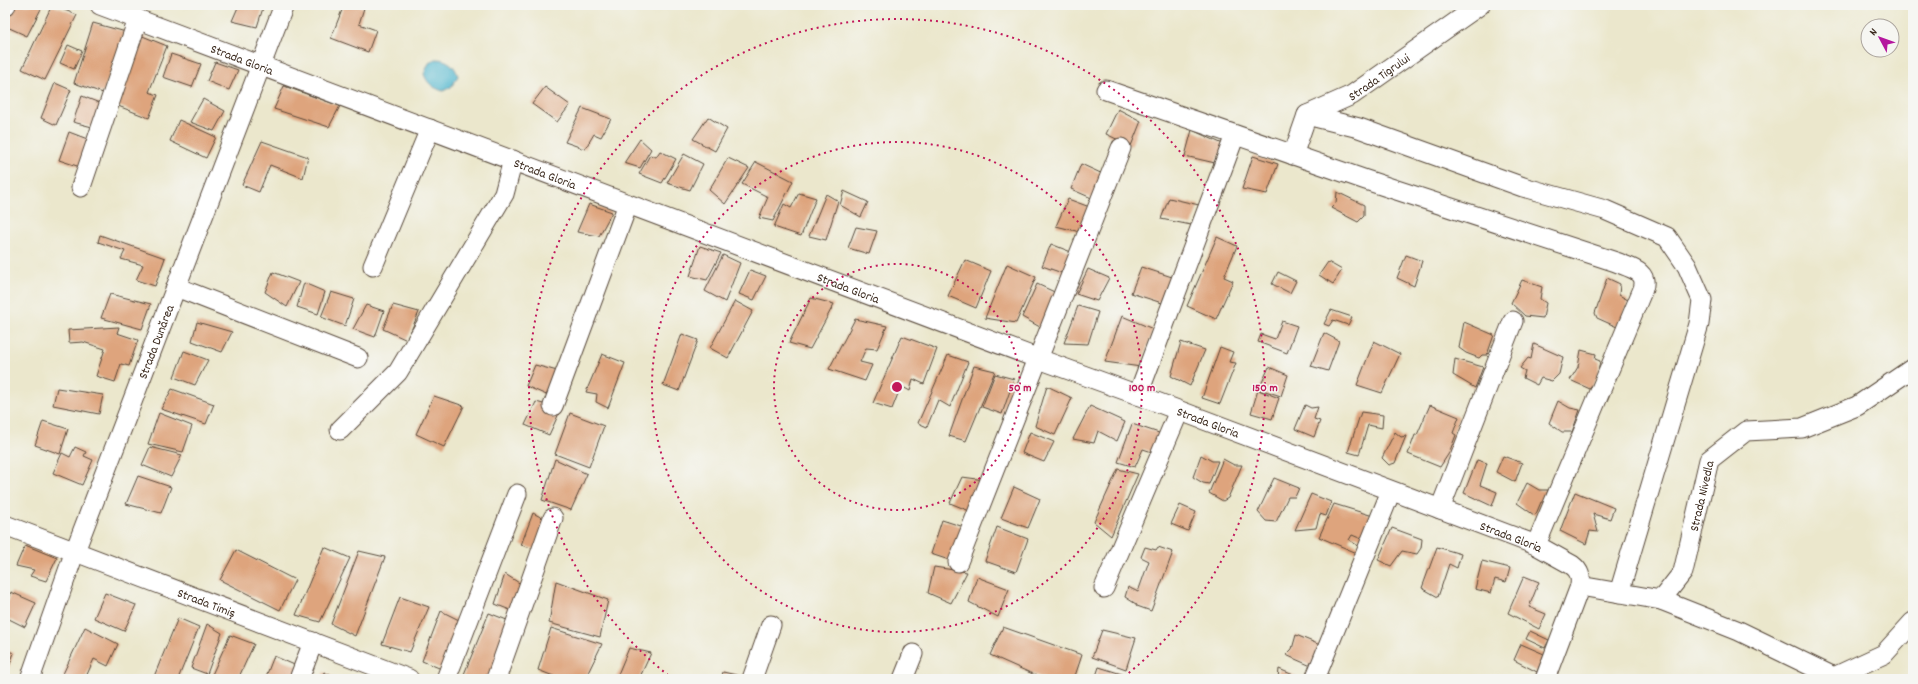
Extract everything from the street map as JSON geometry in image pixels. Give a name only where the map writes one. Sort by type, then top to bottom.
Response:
[{"type":"street","name":"Strada Gloria","points":[[100,5],[1390,491],[1536,544],[1577,569],[1581,576],[1580,586]]},
{"type":"street","name":"Strada Dunărea","points":[[30,679],[75,551],[284,5]]},
{"type":"street","name":"Strada Tigrului","points":[[1306,115],[1352,95],[1480,5]]},
{"type":"street","points":[[81,187],[138,19]]},
{"type":"street","points":[[1106,90],[1293,155],[1616,262],[1636,271],[1644,278],[1646,282],[1643,290],[1536,544]]},
{"type":"street","points":[[1293,155],[1306,115],[1359,128],[1523,187],[1605,210],[1667,237],[1687,266],[1702,300],[1699,324],[1619,592]]},
{"type":"street","points":[[373,266],[430,129]]},
{"type":"street","points":[[1138,395],[1235,135]]},
{"type":"street","points":[[958,562],[1121,148]]},
{"type":"street","points":[[340,430],[398,372],[504,194],[513,160]]},
{"type":"street","points":[[553,406],[628,204]]},
{"type":"street","points":[[176,287],[358,358]]},
{"type":"street","points":[[1440,509],[1513,321]]},
{"type":"street","name":"Strada Nivedla","points":[[1661,600],[1683,572],[1708,460],[1746,431],[1802,428],[1857,406],[1913,368]]},
{"type":"street","points":[[1104,588],[1179,411]]},
{"type":"street","points":[[1315,679],[1390,491]]},
{"type":"street","points":[[446,679],[517,494]]},
{"type":"street","points":[[496,679],[553,518]]},
{"type":"street","name":"Strada Timiș","points":[[5,525],[313,642],[402,678]]},
{"type":"street","points":[[1545,679],[1580,586],[1661,600],[1739,631],[1834,677],[1884,654],[1913,622]]},
{"type":"street","points":[[752,679],[771,625]]},
{"type":"street","points":[[299,679],[313,642]]},
{"type":"street","points":[[903,679],[912,654]]},
{"type":"water","points":[[436,59],[444,60],[450,63],[458,76],[451,87],[443,91],[431,85],[424,74],[429,63]]},
{"type":"building","points":[[12,5],[43,5],[27,36],[5,26],[5,21]]},
{"type":"building","points":[[52,5],[77,15],[45,80],[22,69]]},
{"type":"building","points":[[239,5],[258,5],[263,8],[257,27],[232,21]]},
{"type":"building","points":[[344,5],[357,5],[364,8],[359,24],[376,30],[368,52],[331,38]]},
{"type":"building","points":[[93,23],[126,32],[103,93],[74,83]]},
{"type":"building","points":[[140,35],[167,46],[149,92],[158,95],[149,118],[113,104]]},
{"type":"building","points":[[68,45],[82,51],[74,69],[60,63]]},
{"type":"building","points":[[171,54],[201,64],[192,87],[163,77]]},
{"type":"building","points":[[215,62],[238,70],[229,90],[207,81]]},
{"type":"building","points":[[55,83],[71,90],[56,125],[41,118]]},
{"type":"building","points":[[284,86],[340,106],[329,127],[274,109]]},
{"type":"building","points":[[545,87],[570,105],[557,122],[532,104]]},
{"type":"building","points":[[82,96],[102,104],[96,128],[73,122]]},
{"type":"building","points":[[203,99],[225,111],[214,131],[190,122]]},
{"type":"building","points":[[582,108],[611,119],[601,137],[594,134],[585,149],[565,142]]},
{"type":"building","points":[[1118,109],[1141,121],[1131,146],[1106,134]]},
{"type":"building","points":[[708,117],[727,129],[715,151],[693,139]]},
{"type":"building","points":[[179,120],[216,137],[206,158],[170,141]]},
{"type":"building","points":[[1192,130],[1225,145],[1215,163],[1185,156]]},
{"type":"building","points":[[69,132],[90,140],[80,167],[59,160]]},
{"type":"building","points":[[640,139],[651,149],[640,168],[624,163]]},
{"type":"building","points":[[262,141],[308,157],[303,178],[270,165],[259,192],[242,185]]},
{"type":"building","points":[[660,151],[676,159],[662,183],[639,174],[650,155],[656,157]]},
{"type":"building","points":[[684,154],[703,164],[690,190],[667,183]]},
{"type":"building","points":[[1253,156],[1278,164],[1267,194],[1242,189]]},
{"type":"building","points":[[728,158],[749,168],[725,204],[709,190]]},
{"type":"building","points":[[756,162],[793,181],[773,221],[759,218],[768,197],[742,184]]},
{"type":"building","points":[[1081,164],[1105,175],[1096,200],[1071,189]]},
{"type":"building","points":[[844,191],[868,202],[861,217],[840,205]]},
{"type":"building","points":[[1337,192],[1364,205],[1364,216],[1358,222],[1331,208],[1336,203]]},
{"type":"building","points":[[799,193],[816,198],[801,236],[774,227],[784,204],[791,208]]},
{"type":"building","points":[[826,194],[838,201],[826,240],[809,236]]},
{"type":"building","points":[[1169,198],[1199,205],[1191,225],[1161,219]]},
{"type":"building","points":[[1068,199],[1095,209],[1084,233],[1056,226]]},
{"type":"building","points":[[589,204],[612,212],[599,236],[577,232]]},
{"type":"building","points":[[856,227],[877,231],[869,254],[848,248]]},
{"type":"building","points":[[100,235],[165,258],[155,286],[136,280],[143,265],[121,259],[125,251],[98,242]]},
{"type":"building","points":[[1217,237],[1237,246],[1224,277],[1233,281],[1216,319],[1187,306]]},
{"type":"building","points":[[1051,244],[1076,254],[1068,275],[1042,266]]},
{"type":"building","points":[[700,246],[721,253],[707,280],[690,276]]},
{"type":"building","points":[[723,255],[740,263],[725,302],[705,291]]},
{"type":"building","points":[[1406,255],[1422,261],[1414,286],[1397,278]]},
{"type":"building","points":[[965,260],[991,271],[976,308],[948,296]]},
{"type":"building","points":[[1328,262],[1342,270],[1333,284],[1319,275]]},
{"type":"building","points":[[1007,264],[1036,277],[1016,323],[985,318]]},
{"type":"building","points":[[1141,267],[1172,277],[1162,303],[1131,293]]},
{"type":"building","points":[[1088,269],[1109,278],[1097,301],[1076,294]]},
{"type":"building","points":[[750,270],[766,276],[754,300],[739,294]]},
{"type":"building","points":[[273,272],[299,282],[287,307],[265,292]]},
{"type":"building","points":[[1278,272],[1296,281],[1290,293],[1272,284]]},
{"type":"building","points":[[1607,278],[1620,284],[1619,295],[1628,300],[1624,316],[1617,327],[1597,318],[1595,313]]},
{"type":"building","points":[[1522,280],[1542,287],[1540,299],[1546,303],[1543,318],[1525,316],[1511,303]]},
{"type":"building","points":[[304,283],[325,292],[318,314],[297,307]]},
{"type":"building","points":[[1037,284],[1061,295],[1047,331],[1022,317]]},
{"type":"building","points":[[331,292],[354,299],[345,326],[321,317]]},
{"type":"building","points":[[110,294],[151,304],[142,329],[101,318]]},
{"type":"building","points":[[811,298],[834,304],[810,349],[789,343]]},
{"type":"building","points":[[735,301],[753,311],[728,358],[710,348]]},
{"type":"building","points":[[366,305],[384,311],[375,337],[353,329]]},
{"type":"building","points":[[393,305],[419,312],[407,340],[383,329]]},
{"type":"building","points":[[1078,306],[1098,312],[1088,344],[1064,343]]},
{"type":"building","points":[[1331,310],[1352,317],[1348,325],[1333,320],[1329,326],[1324,324]]},
{"type":"building","points":[[1122,316],[1153,329],[1141,367],[1105,362]]},
{"type":"building","points":[[855,319],[887,326],[877,349],[866,348],[860,362],[872,365],[865,381],[829,369]]},
{"type":"building","points":[[1282,321],[1297,326],[1287,353],[1258,342],[1261,334],[1275,339]]},
{"type":"building","points":[[197,322],[232,332],[222,352],[192,341]]},
{"type":"building","points":[[1464,322],[1494,335],[1487,355],[1482,355],[1479,358],[1466,353],[1459,348]]},
{"type":"building","points":[[119,327],[117,333],[138,340],[129,366],[121,364],[115,382],[96,376],[105,349],[83,342],[69,343],[68,330]]},
{"type":"building","points":[[1324,333],[1339,341],[1328,371],[1311,366]]},
{"type":"building","points":[[682,334],[698,340],[679,391],[663,385]]},
{"type":"building","points":[[902,336],[937,349],[924,384],[913,379],[910,391],[901,386],[892,409],[873,403]]},
{"type":"building","points":[[1374,341],[1400,354],[1382,393],[1357,385]]},
{"type":"building","points":[[1181,342],[1205,350],[1190,386],[1171,376]]},
{"type":"building","points":[[1534,344],[1563,357],[1559,374],[1552,381],[1541,378],[1537,385],[1523,378],[1525,371],[1520,368],[1528,358],[1531,359]]},
{"type":"building","points":[[1220,347],[1233,352],[1229,362],[1236,363],[1220,404],[1202,398]]},
{"type":"building","points":[[1581,350],[1596,354],[1595,359],[1600,361],[1597,378],[1590,389],[1570,380],[1578,367]]},
{"type":"building","points":[[184,351],[208,360],[195,385],[174,377]]},
{"type":"building","points":[[602,354],[625,363],[608,408],[596,402],[597,394],[586,392]]},
{"type":"building","points":[[948,355],[968,362],[950,407],[938,400],[927,427],[918,423]]},
{"type":"building","points":[[1455,359],[1483,367],[1475,388],[1453,375]]},
{"type":"building","points":[[535,365],[561,372],[551,397],[526,386]]},
{"type":"building","points":[[974,366],[995,371],[966,441],[949,436]]},
{"type":"building","points":[[1269,367],[1288,375],[1281,396],[1259,389]]},
{"type":"building","points":[[995,374],[1014,379],[1002,414],[982,407]]},
{"type":"building","points":[[1047,386],[1072,398],[1055,435],[1035,426]]},
{"type":"building","points":[[57,388],[103,395],[99,414],[53,405]]},
{"type":"building","points":[[172,389],[214,404],[206,424],[161,409]]},
{"type":"building","points":[[1258,390],[1279,398],[1272,419],[1251,413]]},
{"type":"building","points":[[434,396],[464,406],[444,447],[416,434]]},
{"type":"building","points":[[1558,401],[1570,408],[1580,410],[1572,432],[1562,432],[1549,423]]},
{"type":"building","points":[[536,402],[561,409],[549,435],[525,425]]},
{"type":"building","points":[[1305,405],[1311,408],[1318,407],[1314,419],[1320,421],[1314,437],[1295,429]]},
{"type":"building","points":[[1430,405],[1459,417],[1453,433],[1456,435],[1449,453],[1440,467],[1408,454],[1415,435],[1417,435]]},
{"type":"building","points":[[1090,406],[1125,422],[1117,441],[1098,431],[1094,443],[1073,439]]},
{"type":"building","points":[[1361,412],[1383,415],[1382,428],[1368,425],[1359,455],[1348,452]]},
{"type":"building","points":[[159,413],[192,426],[183,452],[148,444]]},
{"type":"building","points":[[570,413],[604,426],[589,467],[555,454]]},
{"type":"building","points":[[43,421],[68,429],[60,454],[35,445]]},
{"type":"building","points":[[1132,424],[1162,434],[1155,453],[1143,449],[1135,467],[1118,462]]},
{"type":"building","points":[[1030,432],[1054,442],[1044,462],[1022,453]]},
{"type":"building","points":[[1395,432],[1401,437],[1406,436],[1395,463],[1389,465],[1382,458]]},
{"type":"building","points":[[75,447],[86,452],[84,456],[93,460],[82,485],[53,473],[62,453],[70,457]]},
{"type":"building","points":[[150,447],[182,455],[171,477],[142,465]]},
{"type":"building","points":[[1201,455],[1212,461],[1218,461],[1209,484],[1203,483],[1193,477]]},
{"type":"building","points":[[1503,456],[1522,463],[1515,482],[1496,472]]},
{"type":"building","points":[[555,459],[587,474],[571,510],[542,500]]},
{"type":"building","points":[[1223,459],[1234,465],[1242,465],[1228,498],[1223,501],[1209,493]]},
{"type":"building","points":[[1477,460],[1487,463],[1480,485],[1497,492],[1492,506],[1464,493]]},
{"type":"building","points":[[1118,469],[1138,474],[1111,536],[1094,522]]},
{"type":"building","points":[[138,476],[171,487],[161,513],[126,504]]},
{"type":"building","points":[[962,477],[985,480],[972,512],[950,503]]},
{"type":"building","points":[[1274,478],[1299,488],[1295,497],[1288,497],[1276,522],[1266,521],[1258,512]]},
{"type":"building","points":[[1527,483],[1539,490],[1548,490],[1544,502],[1541,502],[1536,514],[1534,515],[1517,503]]},
{"type":"building","points":[[1014,487],[1040,499],[1028,528],[1001,518]]},
{"type":"building","points":[[1575,492],[1614,508],[1610,519],[1593,514],[1598,532],[1590,531],[1586,544],[1560,531]]},
{"type":"building","points":[[1311,494],[1331,502],[1326,516],[1320,514],[1316,528],[1295,530]]},
{"type":"building","points":[[1334,504],[1373,516],[1364,540],[1352,535],[1349,540],[1360,547],[1357,553],[1319,537]]},
{"type":"building","points":[[1180,505],[1196,512],[1188,531],[1171,524]]},
{"type":"building","points":[[533,513],[548,521],[538,550],[521,545]]},
{"type":"building","points":[[942,520],[964,527],[952,561],[931,554]]},
{"type":"building","points":[[997,527],[1028,539],[1016,572],[985,561]]},
{"type":"building","points":[[1392,528],[1422,539],[1421,548],[1417,554],[1402,551],[1391,566],[1378,560]]},
{"type":"building","points":[[25,545],[57,558],[46,581],[30,576],[34,570],[16,566]]},
{"type":"building","points":[[324,547],[350,558],[320,622],[296,615]]},
{"type":"building","points":[[1145,547],[1156,550],[1158,547],[1173,552],[1151,611],[1137,606],[1125,597],[1128,587],[1138,592],[1149,561],[1141,557]]},
{"type":"building","points":[[1437,547],[1461,554],[1457,568],[1449,564],[1438,597],[1422,588]]},
{"type":"building","points":[[236,550],[295,580],[280,610],[220,580]]},
{"type":"building","points":[[359,551],[385,557],[355,636],[331,624]]},
{"type":"building","points":[[1482,561],[1510,568],[1506,582],[1495,579],[1491,593],[1475,589]]},
{"type":"building","points":[[934,567],[967,572],[951,603],[928,593]]},
{"type":"building","points":[[505,574],[524,586],[515,612],[495,604]]},
{"type":"building","points":[[1524,576],[1539,582],[1529,607],[1546,614],[1539,629],[1508,613]]},
{"type":"building","points":[[977,577],[1009,589],[998,617],[969,602]]},
{"type":"building","points":[[556,581],[608,600],[600,637],[549,623]]},
{"type":"building","points":[[11,592],[36,603],[25,627],[5,617],[5,609]]},
{"type":"building","points":[[105,593],[136,605],[124,631],[94,618]]},
{"type":"building","points":[[400,597],[429,607],[410,652],[382,644]]},
{"type":"building","points":[[441,611],[463,622],[444,670],[422,661]]},
{"type":"building","points":[[489,613],[512,622],[491,679],[462,679]]},
{"type":"building","points":[[178,618],[199,627],[178,679],[153,679]]},
{"type":"building","points":[[207,624],[222,633],[207,674],[191,668]]},
{"type":"building","points":[[85,627],[118,644],[108,666],[94,659],[85,679],[66,679],[62,676]]},
{"type":"building","points":[[1003,627],[1082,655],[1074,679],[1044,679],[990,655]]},
{"type":"building","points":[[551,628],[602,644],[585,679],[561,679],[538,670]]},
{"type":"building","points":[[1102,630],[1136,638],[1126,669],[1092,657]]},
{"type":"building","points":[[1530,631],[1549,640],[1545,648],[1526,639]]},
{"type":"building","points":[[230,635],[254,644],[238,679],[210,679]]},
{"type":"building","points":[[1296,635],[1320,645],[1311,666],[1286,655],[1292,649]]},
{"type":"building","points":[[1521,644],[1544,654],[1537,672],[1514,660]]},
{"type":"building","points":[[629,648],[651,653],[639,679],[616,679]]},
{"type":"building","points":[[5,650],[14,653],[5,677]]},
{"type":"building","points":[[274,656],[299,667],[295,679],[265,679]]},
{"type":"building","points":[[1099,667],[1128,676],[1126,679],[1095,679]]},
{"type":"building","points":[[1279,669],[1303,679],[1278,679]]},
{"type":"building","points":[[324,672],[337,679],[321,679]]},
{"type":"building","points":[[723,672],[750,678],[750,679],[721,679]]}]
